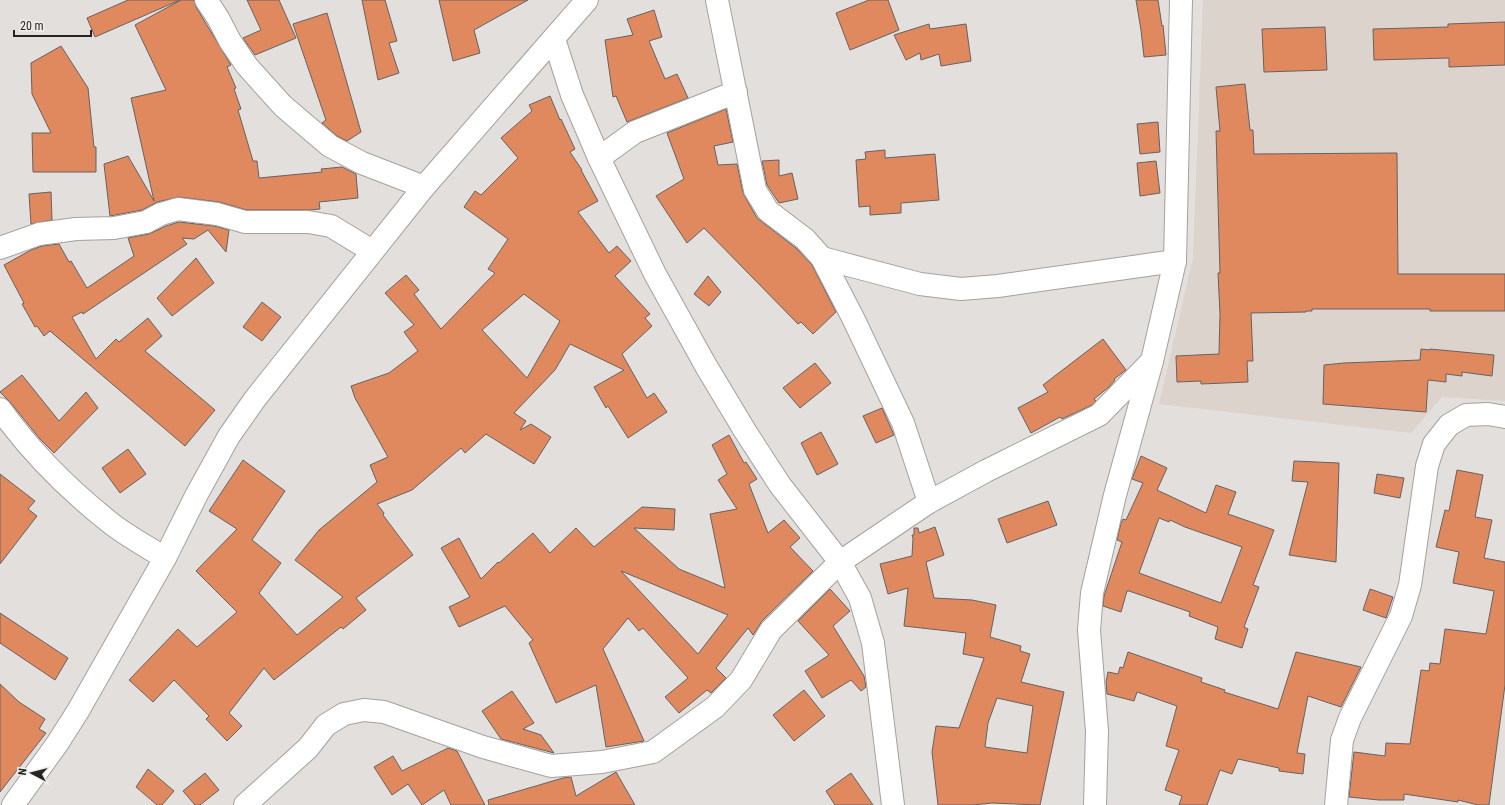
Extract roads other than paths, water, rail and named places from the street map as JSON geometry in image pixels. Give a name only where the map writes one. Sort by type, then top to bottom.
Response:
[{"type":"street","points":[[206,0],[218,18],[230,41],[247,66],[283,106],[330,146],[362,163],[424,187]]},
{"type":"street","points":[[717,0],[755,190],[768,211],[805,239],[822,258],[853,318],[903,423],[929,502]]},
{"type":"street","points":[[1095,805],[1097,731],[1089,630],[1092,593],[1115,495],[1152,361],[1175,260],[1181,0]]},
{"type":"street","points":[[17,804],[78,712],[165,558],[197,494],[229,436],[255,399],[424,187],[554,39],[583,2]]},
{"type":"street","points":[[554,39],[572,95],[599,158],[655,274],[706,366],[745,431],[780,485],[840,562],[860,598],[873,643],[893,805]]},
{"type":"street","points":[[599,158],[635,132],[736,92]]},
{"type":"street","points":[[0,248],[39,234],[76,229],[114,228],[146,222],[161,214],[178,209],[217,214],[245,222],[308,222],[331,226],[372,251]]},
{"type":"street","points":[[822,258],[920,284],[961,290],[1175,260]]},
{"type":"street","points":[[245,805],[308,748],[326,725],[344,714],[364,710],[384,712],[483,747],[551,766],[602,762],[653,752],[714,707],[741,680],[771,630],[840,562],[929,502],[986,471],[1099,415],[1152,361]]},
{"type":"street","points":[[0,409],[16,431],[63,481],[109,522],[165,558]]},
{"type":"street","points":[[1336,805],[1342,740],[1350,718],[1400,616],[1410,585],[1427,466],[1434,444],[1449,425],[1466,415],[1488,414],[1505,417]]}]
